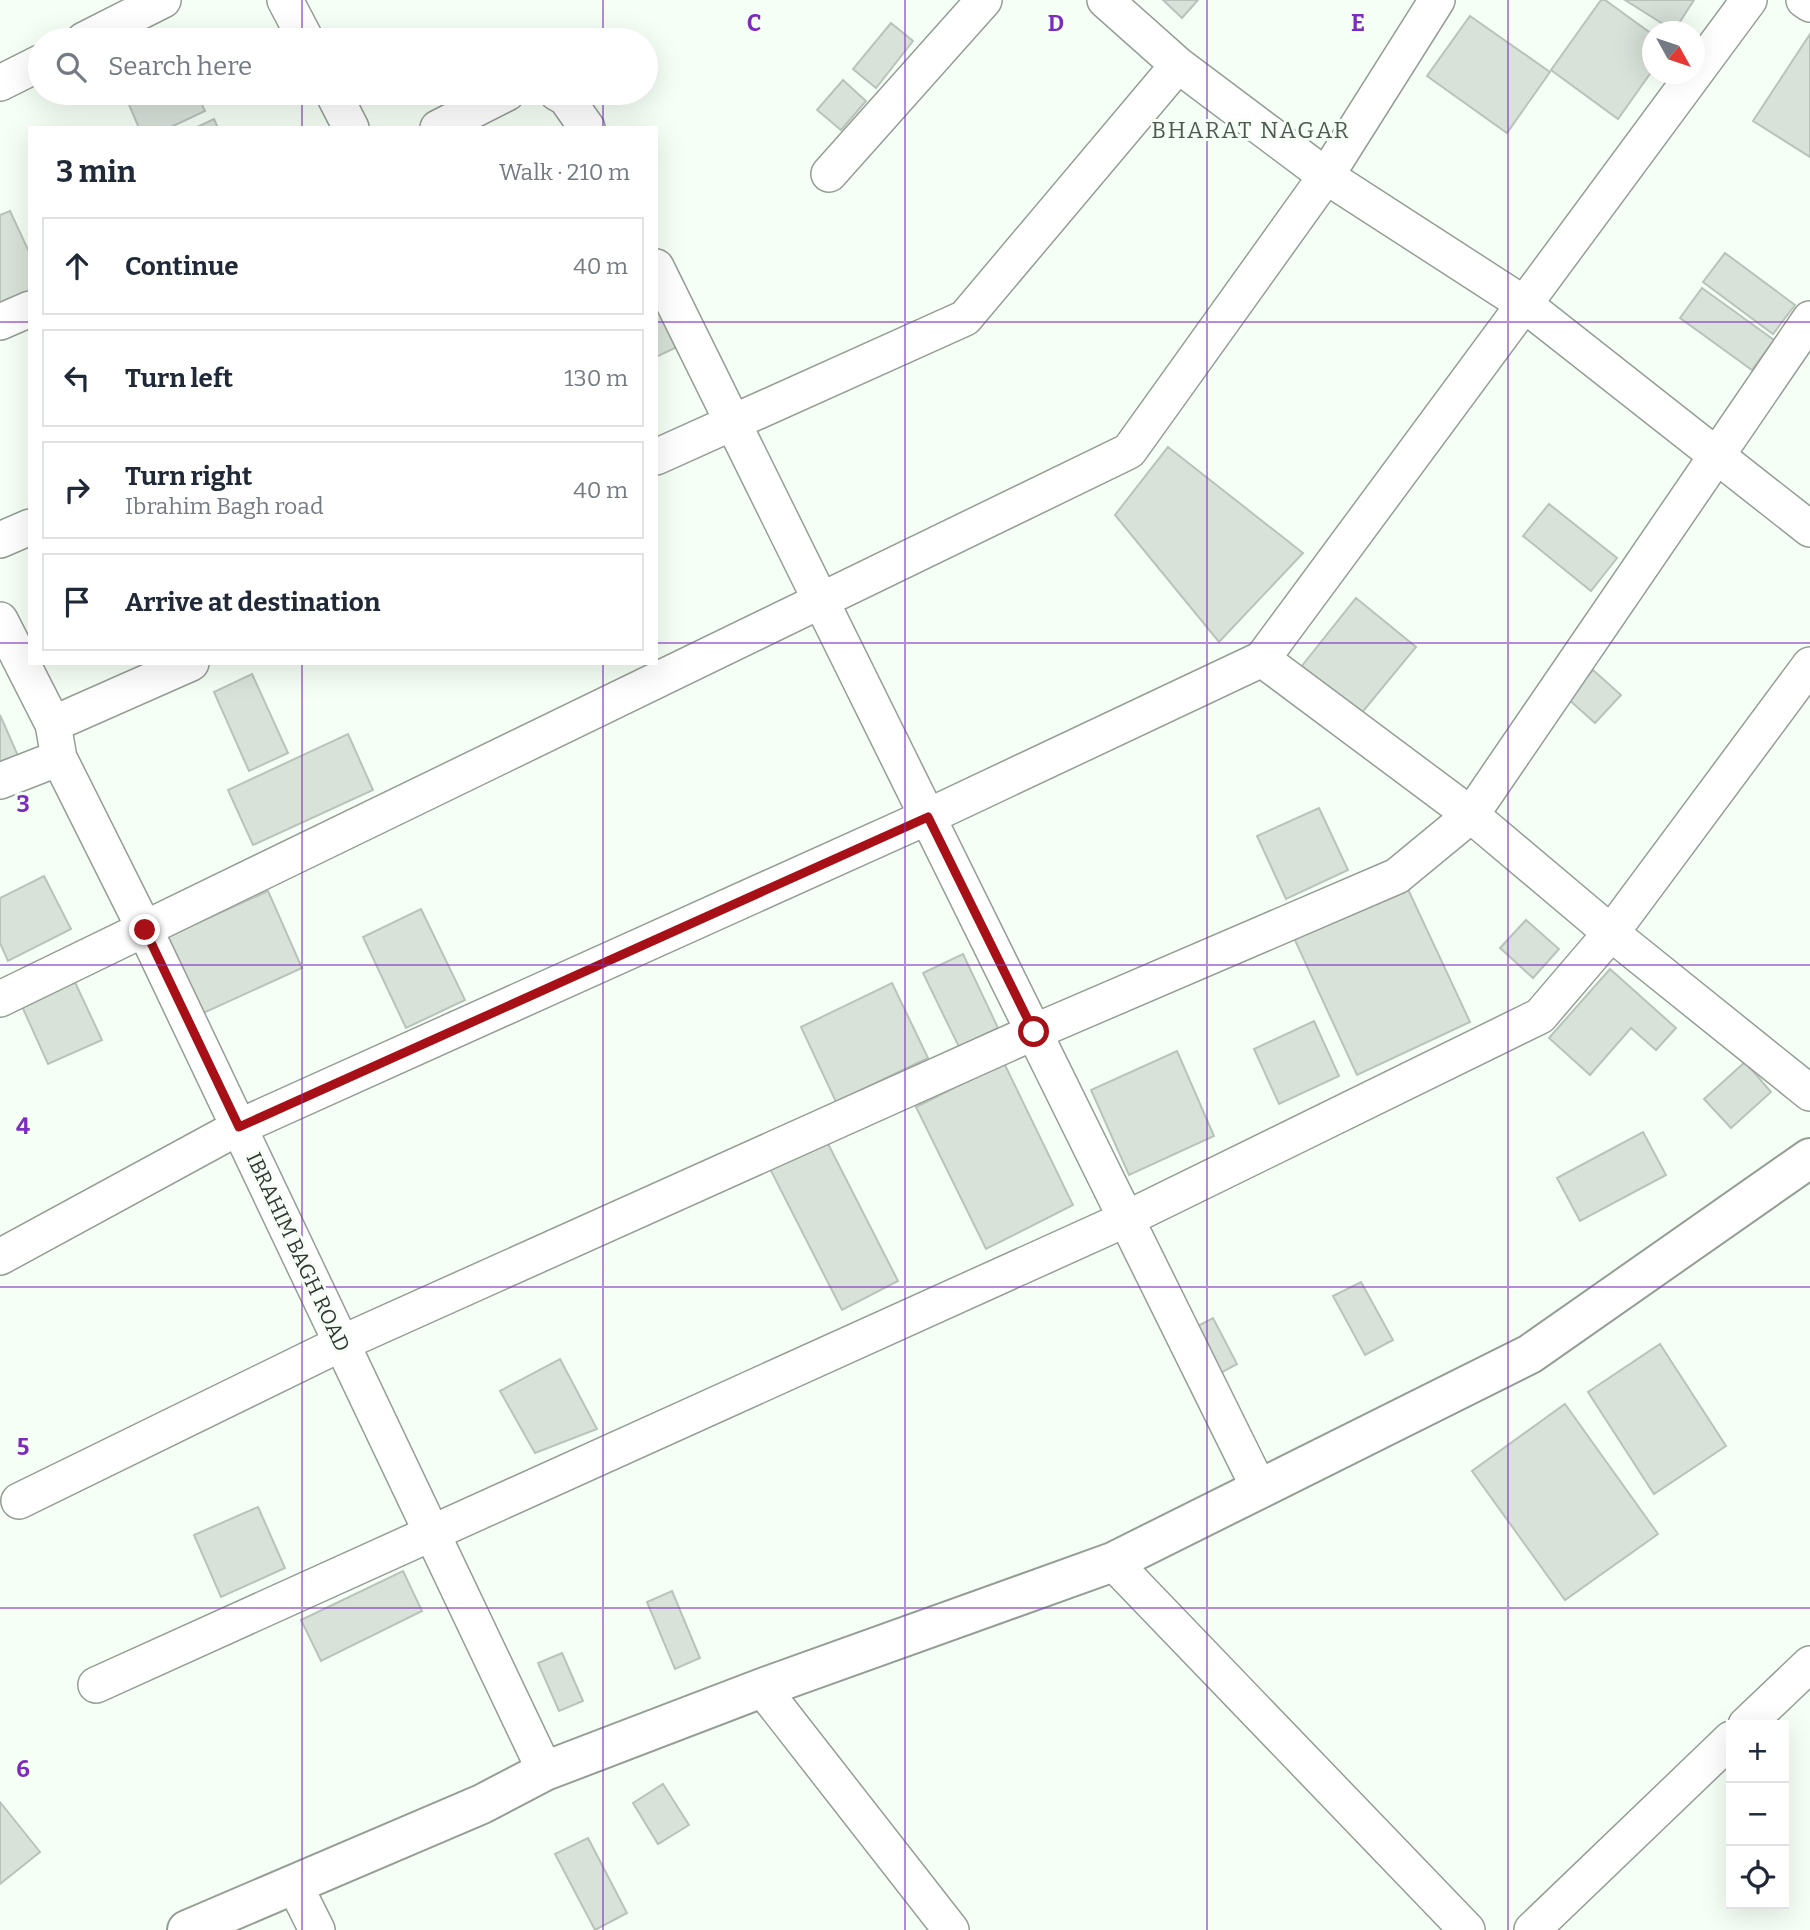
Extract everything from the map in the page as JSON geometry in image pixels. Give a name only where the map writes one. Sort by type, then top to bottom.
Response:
[{"type":"street","points":[[108,28],[163,0]]},
{"type":"street","points":[[285,0],[300,28]]},
{"type":"street","points":[[829,174],[984,0]]},
{"type":"street","points":[[1105,0],[1178,65],[1326,176],[1524,304],[1810,529]]},
{"type":"street","points":[[0,999],[1129,451],[1326,176],[1437,0]]},
{"type":"street","points":[[0,1257],[239,1127],[928,817],[1262,659],[1749,0]]},
{"type":"street","points":[[1804,0],[1810,4]]},
{"type":"street","points":[[658,456],[965,318],[1178,65]]},
{"type":"street","points":[[0,83],[28,69]]},
{"type":"street","points":[[339,105],[350,126]]},
{"type":"street","points":[[442,126],[483,105]]},
{"type":"street","points":[[571,105],[586,126]]},
{"type":"street","points":[[658,271],[1260,1490]]},
{"type":"street","points":[[0,322],[28,310]]},
{"type":"street","points":[[19,1501],[342,1343],[1034,1032],[1397,876],[1471,815],[1810,319]]},
{"type":"street","points":[[0,540],[28,528]]},
{"type":"street","name":"IBRAHIM BAGH ROAD","points":[[0,620],[53,724],[59,758],[145,930],[545,1772]]},
{"type":"street","points":[[1262,659],[1471,815],[1611,933],[1810,1093]]},
{"type":"street","points":[[53,724],[186,665]]},
{"type":"street","points":[[96,1685],[1126,1219],[1540,1016],[1611,933],[1810,665]]},
{"type":"street","points":[[0,781],[59,758]]},
{"type":"street","points":[[187,1930],[482,1804],[545,1772],[762,1688],[1113,1562],[1530,1354],[1810,1157]]},
{"type":"street","points":[[1113,1562],[1467,1930]]},
{"type":"street","points":[[1751,1720],[1810,1664]]},
{"type":"street","points":[[762,1688],[951,1930]]},
{"type":"street","points":[[1532,1930],[1726,1745]]},
{"type":"street","points":[[294,1884],[317,1930]]},
{"type":"building","points":[[1163,0],[1198,0],[1182,18]]},
{"type":"building","points":[[1601,0],[1605,0],[1642,27],[1643,84],[1618,119],[1551,70]]},
{"type":"building","points":[[1625,0],[1694,0],[1680,21],[1658,21]]},
{"type":"building","points":[[1470,16],[1550,72],[1507,133],[1427,76]]},
{"type":"building","points":[[891,23],[913,41],[876,88],[853,69]]},
{"type":"building","points":[[1810,34],[1810,157],[1753,121]]},
{"type":"building","points":[[843,80],[866,101],[841,130],[817,110]]},
{"type":"building","points":[[129,105],[202,105],[205,111],[173,126],[138,126]]},
{"type":"building","points":[[214,119],[217,126],[199,126]]},
{"type":"building","points":[[10,211],[28,250],[28,292],[0,305],[0,215]]},
{"type":"building","points":[[1725,253],[1795,305],[1773,334],[1703,282]]},
{"type":"building","points":[[1702,288],[1774,340],[1752,370],[1680,318]]},
{"type":"building","points":[[658,306],[677,347],[658,356]]},
{"type":"building","points":[[1168,447],[1303,553],[1219,642],[1115,515]]},
{"type":"building","points":[[1549,504],[1617,558],[1591,591],[1523,536]]},
{"type":"building","points":[[1356,598],[1416,647],[1360,715],[1301,667]]},
{"type":"building","points":[[1593,670],[1621,695],[1595,723],[1567,698]]},
{"type":"building","points":[[252,674],[288,753],[249,771],[214,692]]},
{"type":"building","points":[[0,715],[19,758],[0,767]]},
{"type":"building","points":[[348,734],[373,790],[253,845],[228,790]]},
{"type":"building","points":[[1319,808],[1348,870],[1286,899],[1257,836]]},
{"type":"building","points":[[44,876],[71,929],[8,961],[0,943],[0,898]]},
{"type":"building","points":[[1406,885],[1470,1022],[1357,1075],[1294,938]]},
{"type":"building","points":[[268,891],[302,968],[199,1015],[165,938]]},
{"type":"building","points":[[421,909],[465,1000],[406,1028],[363,937]]},
{"type":"building","points":[[1526,920],[1559,949],[1533,978],[1500,948]]},
{"type":"building","points":[[963,954],[998,1028],[959,1047],[923,973]]},
{"type":"building","points":[[1610,969],[1676,1028],[1656,1050],[1631,1028],[1590,1075],[1549,1038]]},
{"type":"building","points":[[73,978],[102,1040],[48,1064],[20,1002]]},
{"type":"building","points":[[892,983],[928,1058],[836,1102],[801,1027]]},
{"type":"building","points":[[1314,1021],[1339,1076],[1279,1104],[1254,1049]]},
{"type":"building","points":[[1177,1051],[1214,1136],[1129,1175],[1091,1090]]},
{"type":"building","points":[[1745,1062],[1771,1092],[1731,1128],[1704,1099]]},
{"type":"building","points":[[1004,1063],[1073,1205],[986,1249],[916,1107]]},
{"type":"building","points":[[1643,1132],[1666,1175],[1580,1221],[1557,1178]]},
{"type":"building","points":[[823,1134],[898,1281],[842,1310],[767,1163]]},
{"type":"building","points":[[1361,1282],[1393,1340],[1365,1355],[1333,1296]]},
{"type":"building","points":[[1213,1318],[1237,1364],[1217,1375],[1192,1329]]},
{"type":"building","points":[[1660,1344],[1726,1446],[1654,1494],[1588,1392]]},
{"type":"building","points":[[560,1359],[597,1429],[535,1453],[500,1391]]},
{"type":"building","points":[[1565,1404],[1658,1534],[1565,1600],[1472,1471]]},
{"type":"building","points":[[258,1507],[285,1568],[221,1597],[194,1535]]},
{"type":"building","points":[[403,1571],[422,1611],[321,1661],[301,1620]]},
{"type":"building","points":[[672,1591],[700,1658],[675,1669],[647,1602]]},
{"type":"building","points":[[562,1653],[583,1701],[559,1711],[538,1663]]},
{"type":"building","points":[[663,1784],[689,1825],[658,1844],[633,1803]]},
{"type":"building","points":[[0,1802],[40,1852],[0,1884]]},
{"type":"building","points":[[588,1838],[627,1913],[595,1930],[555,1854]]},
{"type":"district","name":"BHARAT NAGAR","points":[[1251,130]]},
{"type":"route","points":[[145,930],[239,1127],[928,817],[1034,1032]]}]
